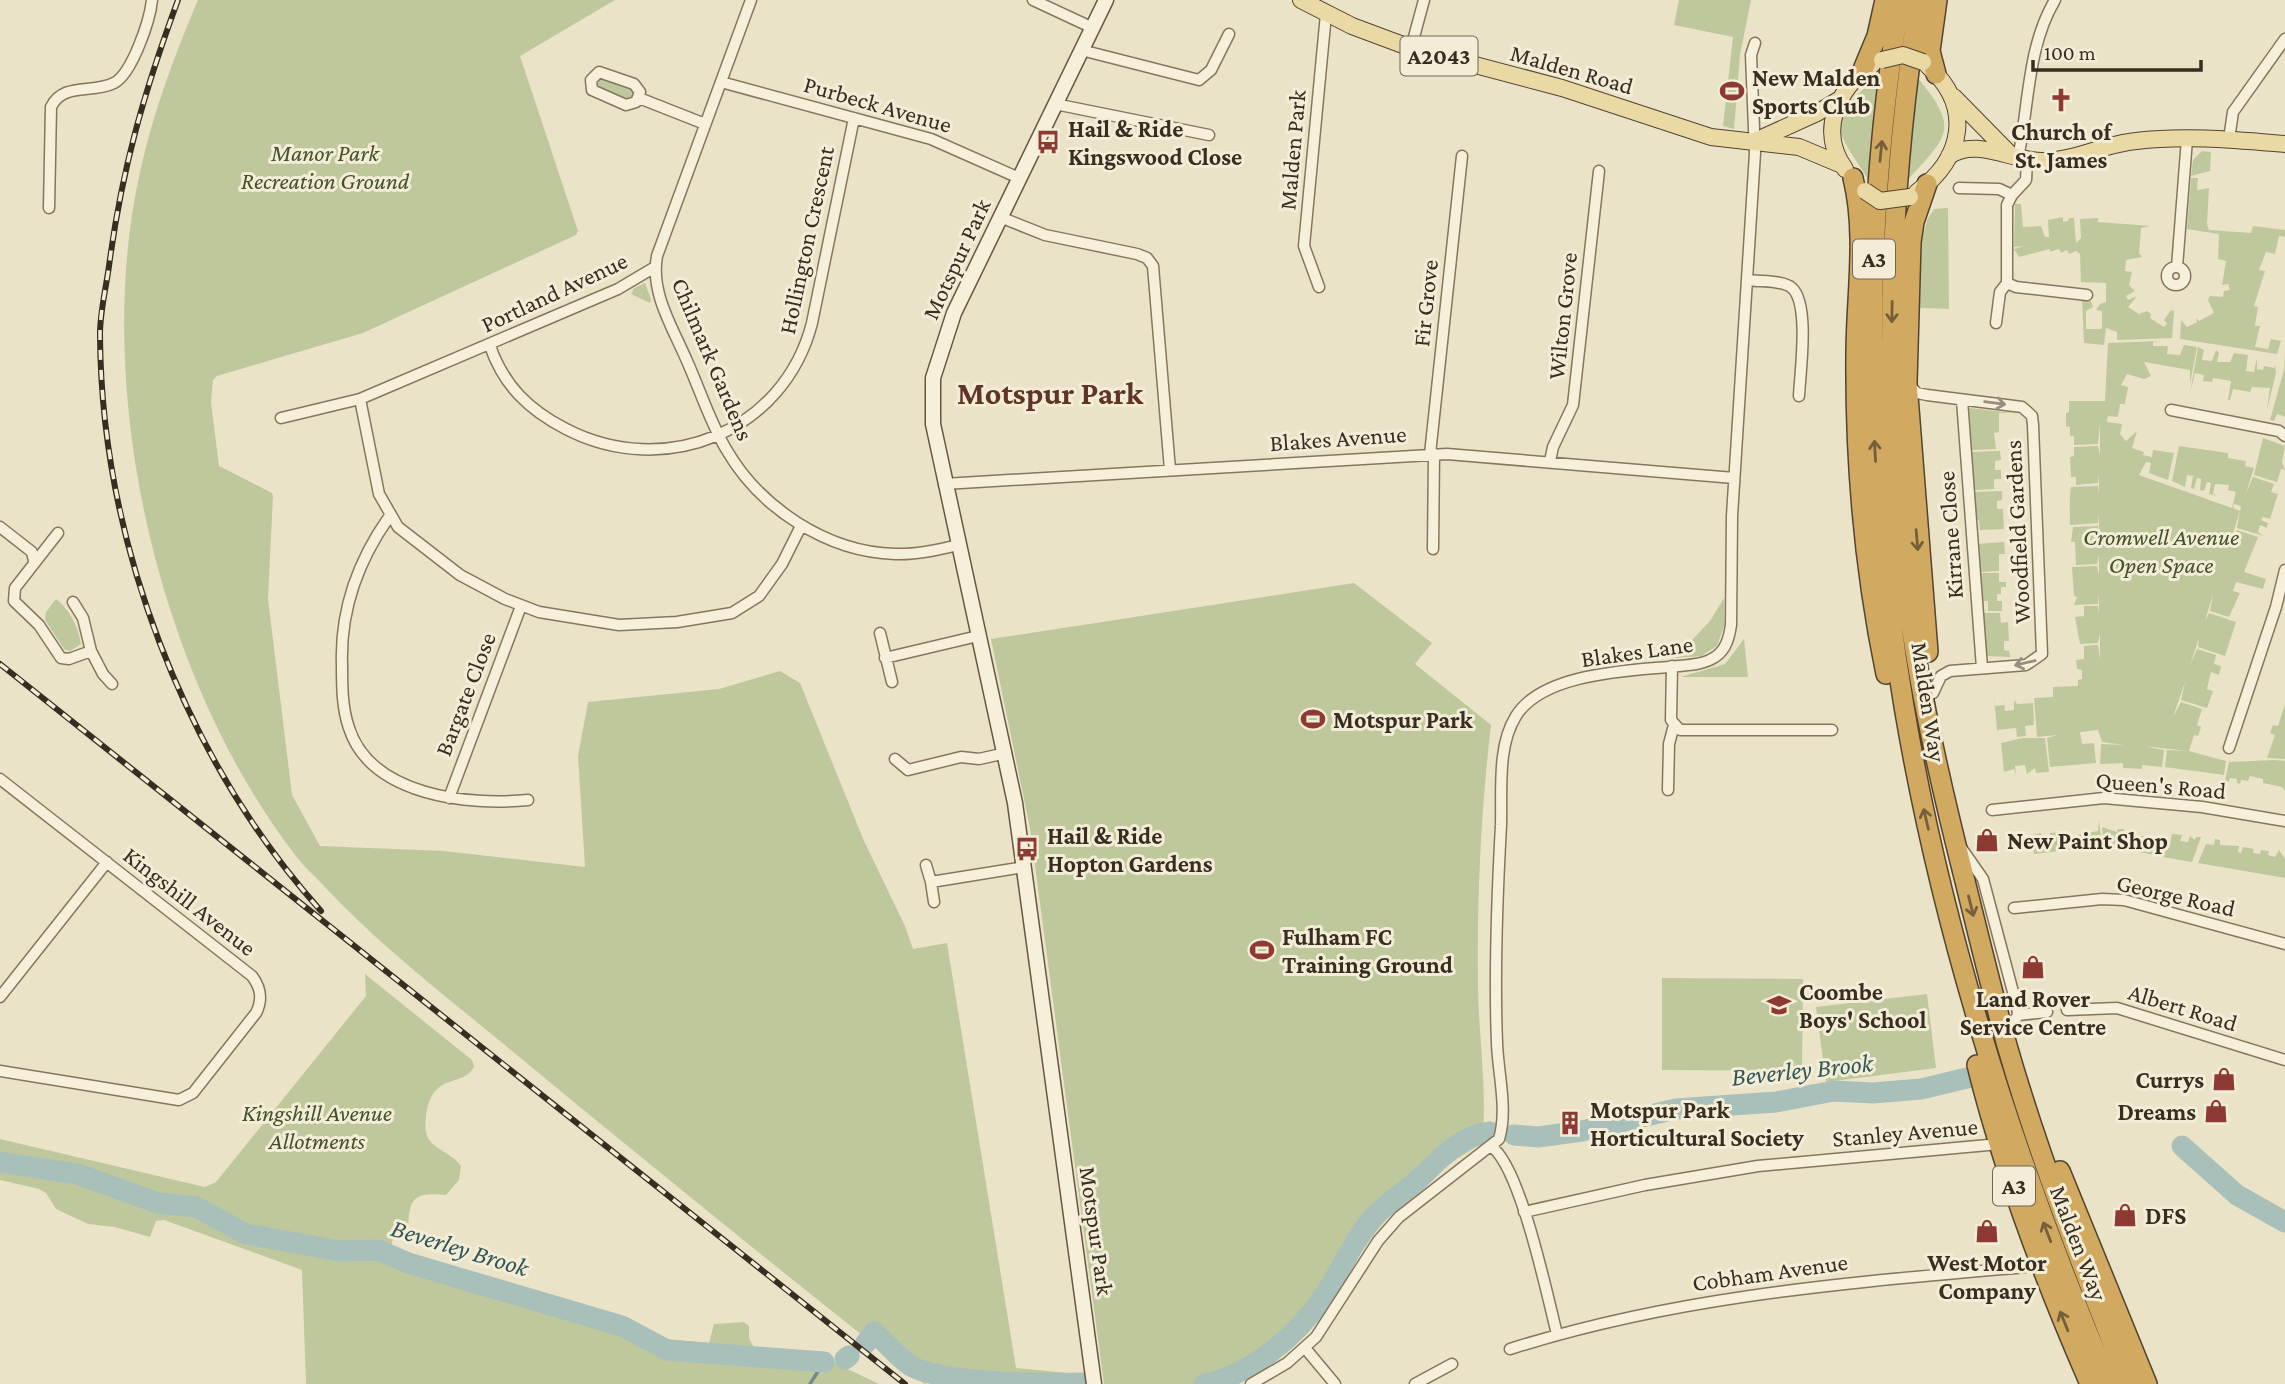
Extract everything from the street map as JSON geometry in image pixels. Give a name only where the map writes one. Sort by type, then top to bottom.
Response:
[{"type":"highway","points":[[1862,72],[1880,29],[1885,0]]},
{"type":"highway","name":"Malden Way","points":[[1900,0],[1878,180],[1872,355],[1883,561],[1916,776],[1964,981],[2016,1145],[2072,1296],[2109,1384]]},
{"type":"highway","name":"Malden Way","points":[[1919,0],[1897,181],[1891,356],[1902,552],[1913,639],[1937,769],[2007,1044],[2035,1136],[2129,1384]]},
{"type":"highway","points":[[1929,68],[1937,0]]},
{"type":"highway","points":[[1853,178],[1860,216],[1856,355],[1864,540],[1889,689],[1902,738],[1916,776]]},
{"type":"highway","points":[[1927,184],[1914,222],[1907,383],[1915,516],[1933,693],[1937,769]]},
{"type":"highway","name":"A3","points":[[1964,981],[1968,1026],[1999,1144],[2085,1382]]},
{"type":"highway","name":"A3","points":[[2007,1044],[2147,1384]]},
{"type":"main road","name":"Malden Road","points":[[1301,0],[1326,14],[1411,48],[1562,88],[1711,137],[1808,149],[1853,178]]},
{"type":"main road","points":[[2019,158],[1952,95],[1929,68],[1903,55],[1882,60],[1862,72],[1840,99],[1834,111],[1832,136],[1853,178],[1880,201],[1910,197],[1927,184],[1949,156],[1963,148],[2019,158],[2065,159],[2135,141],[2229,139],[2285,144]]},
{"type":"main road","points":[[1949,156],[1958,119],[1952,95]]},
{"type":"main road","name":"Malden Road","points":[[1755,141],[1817,113],[1840,99]]},
{"type":"street","points":[[49,208],[49,114],[54,99],[65,92],[106,86],[122,78],[145,27],[152,0]]},
{"type":"street","name":"Portland Avenue","points":[[281,418],[360,399],[490,346],[618,289],[655,267],[751,0]]},
{"type":"street","points":[[1033,0],[1093,28]]},
{"type":"street","name":"Motspur Park","points":[[1094,1384],[1006,753],[944,484],[931,408],[933,377],[954,313],[1106,0]]},
{"type":"street","points":[[1411,48],[1424,0]]},
{"type":"street","points":[[1996,323],[2000,292],[2007,283],[2007,205],[2011,195],[2026,180],[2019,158],[2038,44],[2046,15],[2055,0]]},
{"type":"street","name":"Malden Park","points":[[1319,286],[1304,246],[1326,14]]},
{"type":"street","points":[[1081,50],[1199,80],[1211,69],[1229,34]]},
{"type":"street","points":[[2229,139],[2233,112],[2285,39]]},
{"type":"street","name":"Blakes Lane","points":[[1492,1147],[1500,1134],[1502,1113],[1495,964],[1504,754],[1510,726],[1528,702],[1555,687],[1604,674],[1713,659],[1729,639],[1734,478],[1749,281],[1755,141],[1751,55],[1755,43]]},
{"type":"street","name":"Purbeck Avenue","points":[[721,82],[942,143],[1019,178]]},
{"type":"street","points":[[639,98],[705,124]]},
{"type":"street","points":[[1055,104],[1209,135]]},
{"type":"street","name":"Hollington Crescent","points":[[490,346],[500,372],[516,394],[546,418],[589,439],[622,448],[652,449],[686,445],[719,436],[753,415],[774,396],[790,376],[803,351],[812,323],[854,118]]},
{"type":"street","points":[[2177,267],[2187,139]]},
{"type":"street","name":"Fir Grove","points":[[1433,549],[1432,454],[1462,156]]},
{"type":"street","name":"Wilton Grove","points":[[1550,461],[1553,447],[1573,405],[1599,171]]},
{"type":"street","points":[[1959,188],[1998,189],[2011,195]]},
{"type":"street","points":[[1000,217],[1045,234],[1137,254],[1153,266],[1170,470]]},
{"type":"street","name":"Chilmark Gardens","points":[[655,267],[657,289],[663,306],[719,436],[749,481],[787,517],[838,542],[879,553],[908,554],[958,545]]},
{"type":"street","points":[[1749,281],[1786,285],[1797,295],[1802,323],[1800,396]]},
{"type":"street","points":[[2007,283],[2017,287],[2087,295]]},
{"type":"street","name":"Woodfield Gardens","points":[[1907,383],[1917,393],[2022,407],[2032,416],[2034,425],[2044,648],[2040,657],[2026,665],[1944,673],[1933,693]]},
{"type":"street","points":[[360,399],[376,481],[390,517],[406,535],[446,565],[521,606],[566,619],[619,625],[677,622],[732,613],[759,596],[782,564],[801,526]]},
{"type":"street","name":"Kirrane Close","points":[[1962,400],[1982,668]]},
{"type":"street","points":[[2171,410],[2267,428],[2285,436]]},
{"type":"street","name":"Blakes Avenue","points":[[944,484],[1432,454],[1550,461],[1734,478]]},
{"type":"street","points":[[390,517],[360,569],[343,615],[341,636],[345,710],[349,730],[370,761],[402,782],[449,798],[509,802],[528,800]]},
{"type":"street","points":[[0,527],[33,552],[34,561]]},
{"type":"street","points":[[58,533],[15,588],[13,597],[15,604],[39,625],[61,658],[69,659],[91,651]]},
{"type":"street","points":[[2229,748],[2276,607],[2285,570]]},
{"type":"street","points":[[73,602],[83,618],[91,651],[103,674],[112,684]]},
{"type":"street","name":"Bargate Close","points":[[449,798],[521,606]]},
{"type":"street","points":[[880,633],[892,682]]},
{"type":"street","points":[[885,658],[978,636]]},
{"type":"street","points":[[1668,790],[1669,744],[1674,725],[1672,666]]},
{"type":"street","points":[[1674,725],[1686,731],[1832,730]]},
{"type":"street","points":[[895,759],[908,771],[961,757],[979,759],[1006,753]]},
{"type":"street","name":"Kingshill Avenue","points":[[0,779],[251,976],[260,989],[260,1006],[193,1093],[178,1100],[0,1071]]},
{"type":"street","name":"Queen's Road","points":[[1992,810],[2101,798],[2194,806],[2285,821]]},
{"type":"street","name":"Malden Way","points":[[1954,838],[1974,862],[1983,879],[2018,1016]]},
{"type":"street","points":[[0,997],[107,862]]},
{"type":"street","points":[[926,864],[934,902]]},
{"type":"street","points":[[931,882],[1024,867]]},
{"type":"street","name":"George Road","points":[[2014,908],[2102,899],[2124,900],[2285,944]]},
{"type":"street","name":"Albert Road","points":[[2067,1010],[2117,1008],[2285,1060]]},
{"type":"street","points":[[2007,1044],[2018,1016],[2047,1012]]},
{"type":"street","name":"Stanley Avenue","points":[[1524,1212],[1645,1185],[1758,1166],[1999,1144]]},
{"type":"street","points":[[1251,1384],[1305,1348],[1325,1325],[1378,1241],[1399,1217],[1455,1171],[1492,1147],[1502,1157],[1524,1212],[1558,1334]]},
{"type":"street","name":"Cobham Avenue","points":[[1510,1349],[1558,1334],[1654,1311],[1739,1295],[2025,1267],[2040,1261]]},
{"type":"street","points":[[1305,1348],[1335,1384]]},
{"type":"street","points":[[1415,1384],[1452,1364]]},
{"type":"green space","name":"Manor Park Recreation Ground","points":[[198,0],[615,0],[520,56],[578,231],[576,235],[363,333],[217,376],[213,380],[211,402],[219,466],[272,493],[273,496],[268,599],[292,795],[320,846],[444,851],[585,867],[578,756],[588,702],[719,689],[780,671],[800,683],[864,841],[905,926],[913,949],[947,943],[1016,1368],[1068,1373],[1071,1384],[999,1384],[947,1379],[924,1384],[662,1174],[389,949],[298,859],[247,784],[207,704],[173,619],[148,529],[132,438],[124,346],[127,257],[140,172],[165,85]]},
{"type":"green space","name":"New Malden Sports Club","points":[[1679,0],[1751,0],[1740,55],[1734,129],[1723,126],[1733,37],[1674,25]]},
{"type":"green space","points":[[1879,75],[1868,179],[1841,133],[1840,123],[1842,114],[1850,103]]},
{"type":"green space","points":[[603,77],[632,89],[633,97],[625,99],[597,88],[595,80]]},
{"type":"green space","points":[[1917,77],[1940,109],[1944,132],[1932,153],[1906,182]]},
{"type":"green space","points":[[2202,151],[2211,152],[2210,171],[2191,176],[2193,160]]},
{"type":"green space","points":[[2191,178],[2198,178],[2197,190],[2209,188],[2209,230],[2251,233],[2253,226],[2285,230],[2285,237],[2279,236],[2275,254],[2266,252],[2259,270],[2265,271],[2254,306],[2258,307],[2255,326],[2260,326],[2255,347],[2268,349],[2271,339],[2281,341],[2277,354],[2180,339],[2181,320],[2187,327],[2197,322],[2196,318],[2199,321],[2214,313],[2208,300],[2210,296],[2223,297],[2224,291],[2230,290],[2228,284],[2222,285],[2226,261],[2218,259],[2219,234],[2187,229]]},
{"type":"green space","points":[[2015,204],[2021,204],[2023,227],[2041,226],[2045,237],[2049,237],[2048,220],[2063,217],[2063,222],[2074,218],[2076,243],[2081,238],[2080,219],[2098,218],[2098,222],[2151,226],[2141,228],[2139,253],[2142,257],[2126,260],[2125,271],[2132,272],[2129,285],[2135,291],[2126,296],[2128,300],[2137,296],[2128,307],[2139,314],[2147,311],[2151,314],[2150,318],[2164,327],[2167,323],[2164,320],[2171,310],[2174,311],[2172,338],[2117,340],[2117,332],[2106,328],[2104,345],[2084,343],[2082,299],[2091,301],[2093,307],[2086,311],[2086,329],[2102,329],[2102,311],[2096,310],[2100,304],[2106,302],[2106,283],[2081,282],[2080,254],[2076,251],[2069,254],[2067,250],[2061,253],[2059,249],[2050,252],[2050,249],[2019,257],[2014,249],[2024,246],[2014,247]]},
{"type":"green space","points":[[1948,208],[1949,309],[1919,308],[1921,245],[1927,220],[1934,209]]},
{"type":"green space","points":[[645,283],[650,303],[631,294],[634,288]]},
{"type":"green space","name":"Cromwell Avenue Open Space","points":[[2161,341],[2153,342],[2153,346],[2168,346],[2167,354],[2180,355],[2184,345],[2197,347],[2190,384],[2190,370],[2144,362],[2151,376],[2144,379],[2127,374],[2121,385],[2128,387],[2125,404],[2120,404],[2118,417],[2108,416],[2107,422],[2122,424],[2120,434],[2126,441],[2137,431],[2132,448],[2144,452],[2143,455],[2152,457],[2153,450],[2174,453],[2168,480],[2149,473],[2151,463],[2146,462],[2139,475],[2232,508],[2236,492],[2228,490],[2229,485],[2215,484],[2213,494],[2218,496],[2209,494],[2211,483],[2207,482],[2204,491],[2200,490],[2201,479],[2197,478],[2194,489],[2191,488],[2193,476],[2187,475],[2185,487],[2172,481],[2179,446],[2228,453],[2228,458],[2246,461],[2245,466],[2254,468],[2246,493],[2253,477],[2274,484],[2271,492],[2278,494],[2270,519],[2263,517],[2261,520],[2268,523],[2267,528],[2260,525],[2258,532],[2264,536],[2237,528],[2241,506],[2234,504],[2233,508],[2240,511],[2229,546],[2237,530],[2258,537],[2244,572],[2266,579],[2263,589],[2236,582],[2233,591],[2240,593],[2229,617],[2210,611],[2213,594],[2205,621],[2209,613],[2236,622],[2225,656],[2198,647],[2199,638],[2190,665],[2197,649],[2216,655],[2214,664],[2221,666],[2219,675],[2211,672],[2207,689],[2213,691],[2207,708],[2181,700],[2185,682],[2173,717],[2181,702],[2202,709],[2197,725],[2201,727],[2198,736],[2194,735],[2189,751],[2226,761],[2224,775],[2165,767],[2167,750],[2186,751],[2144,746],[2164,750],[2162,767],[2142,765],[2142,769],[2123,768],[2123,763],[2100,764],[2101,744],[2124,745],[2102,742],[2098,730],[2080,732],[2082,744],[2094,743],[2096,763],[2050,767],[2047,738],[2058,735],[2037,737],[2034,698],[2053,697],[2053,687],[2078,686],[2078,680],[2082,679],[2082,670],[2077,669],[2076,660],[2084,659],[2084,646],[2098,645],[2100,659],[2100,634],[2098,643],[2080,644],[2075,617],[2084,616],[2084,606],[2098,606],[2099,615],[2099,593],[2098,604],[2074,605],[2077,597],[2074,596],[2072,567],[2097,566],[2099,575],[2099,555],[2097,564],[2076,565],[2075,542],[2071,542],[2073,527],[2098,526],[2099,535],[2099,514],[2098,523],[2070,525],[2071,487],[2098,486],[2099,495],[2099,474],[2098,483],[2076,485],[2076,477],[2071,477],[2070,457],[2074,456],[2074,447],[2098,446],[2100,455],[2100,424],[2098,444],[2074,445],[2074,436],[2070,436],[2070,427],[2066,426],[2069,401],[2105,401],[2108,343]]},
{"type":"green space","points":[[2198,347],[2204,350],[2202,360],[2212,361],[2216,350],[2219,353],[2217,362],[2230,362],[2234,353],[2248,355],[2246,371],[2254,372],[2257,358],[2257,369],[2263,370],[2264,366],[2274,368],[2275,365],[2276,373],[2267,410],[2270,388],[2252,387],[2250,392],[2233,389],[2228,400],[2231,381],[2213,378],[2212,382],[2203,381],[2204,375],[2195,373],[2190,393]]},
{"type":"green space","points":[[2285,352],[2285,417],[2277,414],[2274,421],[2270,420],[2284,370]]},
{"type":"green space","points":[[1969,408],[2013,413],[1999,413],[1999,432],[1994,433],[1996,449],[1972,450]]},
{"type":"green space","points":[[2263,438],[2285,446],[2282,462],[2285,470],[2281,469],[2277,482],[2254,475]]},
{"type":"green space","points":[[2000,451],[2001,460],[1995,461],[1995,470],[2001,470],[2001,479],[1994,479],[1994,489],[1974,490],[1972,452]]},
{"type":"green space","points":[[2002,491],[2002,500],[1997,501],[1997,509],[2003,509],[2004,529],[1980,530],[1979,520],[1975,519],[1975,492]]},
{"type":"green space","points":[[2004,542],[2005,554],[1999,554],[1999,571],[1980,572],[1977,544]]},
{"type":"green space","points":[[1980,573],[1999,573],[1999,582],[2006,582],[2006,587],[2001,587],[2001,594],[1997,594],[1997,601],[2002,601],[2002,611],[1988,611],[1988,601],[1981,601]]},
{"type":"green space","name":"Fulham FC Training Ground","points":[[1354,583],[1432,643],[1415,664],[1491,725],[1482,821],[1478,918],[1478,1002],[1484,1103],[1482,1143],[1433,1176],[1400,1204],[1373,1236],[1315,1321],[1298,1340],[1256,1372],[1232,1384],[1104,1384],[1030,828],[991,639]]},
{"type":"green space","points":[[1724,598],[1724,626],[1717,646],[1701,656],[1675,658],[1710,621]]},
{"type":"green space","points":[[56,599],[69,613],[80,637],[81,644],[70,651],[64,649],[45,620],[46,612]]},
{"type":"green space","points":[[1982,613],[2000,613],[2001,623],[2008,622],[2009,641],[2004,641],[2004,650],[2009,651],[2010,657],[1986,656]]},
{"type":"green space","points":[[1744,639],[1748,677],[1681,677],[1725,664]]},
{"type":"green space","points":[[1993,687],[1995,706],[2004,705],[2004,700],[2005,711],[2014,710],[2014,700],[2017,704],[2033,703],[2034,725],[2025,726],[2026,736],[2017,737],[2016,728],[1997,730]]},
{"type":"green space","points":[[2285,704],[2285,759],[2267,758],[2275,735],[2270,733],[2273,725],[2278,726]]},
{"type":"green space","points":[[2023,738],[2045,738],[2049,772],[2036,773],[2035,768],[2027,774],[2025,765],[2015,766],[2016,775],[2014,769],[2004,772],[2001,743]]},
{"type":"green space","points":[[2285,761],[2285,791],[2282,787],[2263,783],[2263,779],[2250,776],[2248,781],[2241,780],[2240,784],[2237,779],[2230,778],[2228,782],[2225,781],[2229,762]]},
{"type":"green space","points":[[2099,820],[2102,846],[2034,854],[2033,848],[2024,849],[2023,841],[2032,839],[2032,835],[2041,833],[2042,839],[2050,838],[2050,833],[2060,832],[2061,838],[2098,831]]},
{"type":"green space","points":[[2102,827],[2117,832],[2118,829],[2124,829],[2125,835],[2159,837],[2156,855],[2104,846]]},
{"type":"green space","points":[[2172,834],[2182,835],[2180,841],[2188,842],[2190,836],[2195,840],[2196,837],[2201,837],[2192,862],[2157,856],[2160,842],[2170,843]]},
{"type":"green space","points":[[2215,839],[2220,840],[2220,845],[2239,846],[2238,852],[2241,853],[2243,847],[2254,849],[2253,853],[2269,851],[2268,855],[2275,857],[2279,850],[2285,859],[2285,878],[2198,863],[2206,844],[2214,845]]},
{"type":"green space","name":"Kingshill Avenue Allotments","points":[[365,974],[472,1060],[474,1066],[464,1077],[441,1086],[434,1092],[426,1117],[428,1138],[461,1166],[459,1180],[446,1195],[425,1195],[414,1201],[409,1214],[408,1235],[393,1237],[391,1250],[412,1253],[553,1298],[666,1339],[709,1343],[714,1324],[744,1322],[749,1326],[749,1338],[755,1350],[812,1352],[879,1384],[306,1384],[302,1270],[164,1220],[156,1221],[150,1237],[115,1227],[88,1224],[56,1209],[46,1193],[39,1189],[0,1180],[0,1139],[205,1187],[216,1182],[366,996]]},
{"type":"green space","points":[[1662,978],[1803,979],[1802,1071],[1662,1070]]},
{"type":"green space","points":[[1927,994],[1936,1068],[1826,1082],[1816,1007]]},
{"type":"waterway","name":"Beverley Brook","points":[[1514,1135],[1538,1137],[1582,1131],[1676,1109],[1776,1102],[1834,1091],[1873,1093],[1921,1089],[1971,1077]]},
{"type":"waterway","name":"Beverley Brook","points":[[1204,1384],[1221,1380],[1255,1363],[1286,1339],[1313,1311],[1358,1238],[1377,1214],[1460,1143],[1490,1132]]},
{"type":"waterway","name":"Beverley Brook","points":[[2182,1146],[2237,1195],[2285,1222]]},
{"type":"waterway","name":"Beverley Brook","points":[[0,1162],[77,1174],[158,1203],[196,1207],[246,1234],[340,1251],[378,1250],[408,1263],[622,1326],[667,1350],[824,1362]]},
{"type":"waterway","name":"Beverley Brook","points":[[865,1344],[874,1332],[910,1366],[952,1377],[998,1382],[1085,1383]]},
{"type":"waterway","name":"Beverley Brook","points":[[845,1359],[849,1356]]},
{"type":"waterway","points":[[810,1384],[824,1362]]},
{"type":"waterway","points":[[906,1373],[911,1367]]},
{"type":"railway","points":[[178,0],[145,99],[128,163],[102,309],[100,334],[104,412],[116,490],[134,567],[160,642],[191,716],[229,785],[272,851],[321,911]]},
{"type":"railway","points":[[0,664],[905,1384]]},
{"type":"place","name":"New Malden Sports Club","points":[[1732,91]]},
{"type":"place","name":"Church of St. James","points":[[2061,100]]},
{"type":"place","name":"Hail & Ride Kingswood Close","points":[[1048,142]]},
{"type":"place","name":"Motspur Park","points":[[1313,719]]},
{"type":"place","name":"New Paint Shop","points":[[1987,840]]},
{"type":"place","name":"Hail & Ride Hopton Gardens","points":[[1027,849]]},
{"type":"place","name":"Fulham FC Training Ground","points":[[1262,950]]},
{"type":"place","name":"Land Rover Service Centre","points":[[2033,967]]},
{"type":"place","name":"Coombe Boys' School","points":[[1779,1005]]},
{"type":"place","name":"Currys","points":[[2224,1079]]},
{"type":"place","name":"Dreams","points":[[2216,1111]]},
{"type":"place","name":"Motspur Park Horticultural Society","points":[[1570,1123]]},
{"type":"place","name":"DFS","points":[[2125,1215]]},
{"type":"place","name":"West Motor Company","points":[[1987,1231]]},
{"type":"district","name":"Motspur Park","points":[[1050,393]]}]
